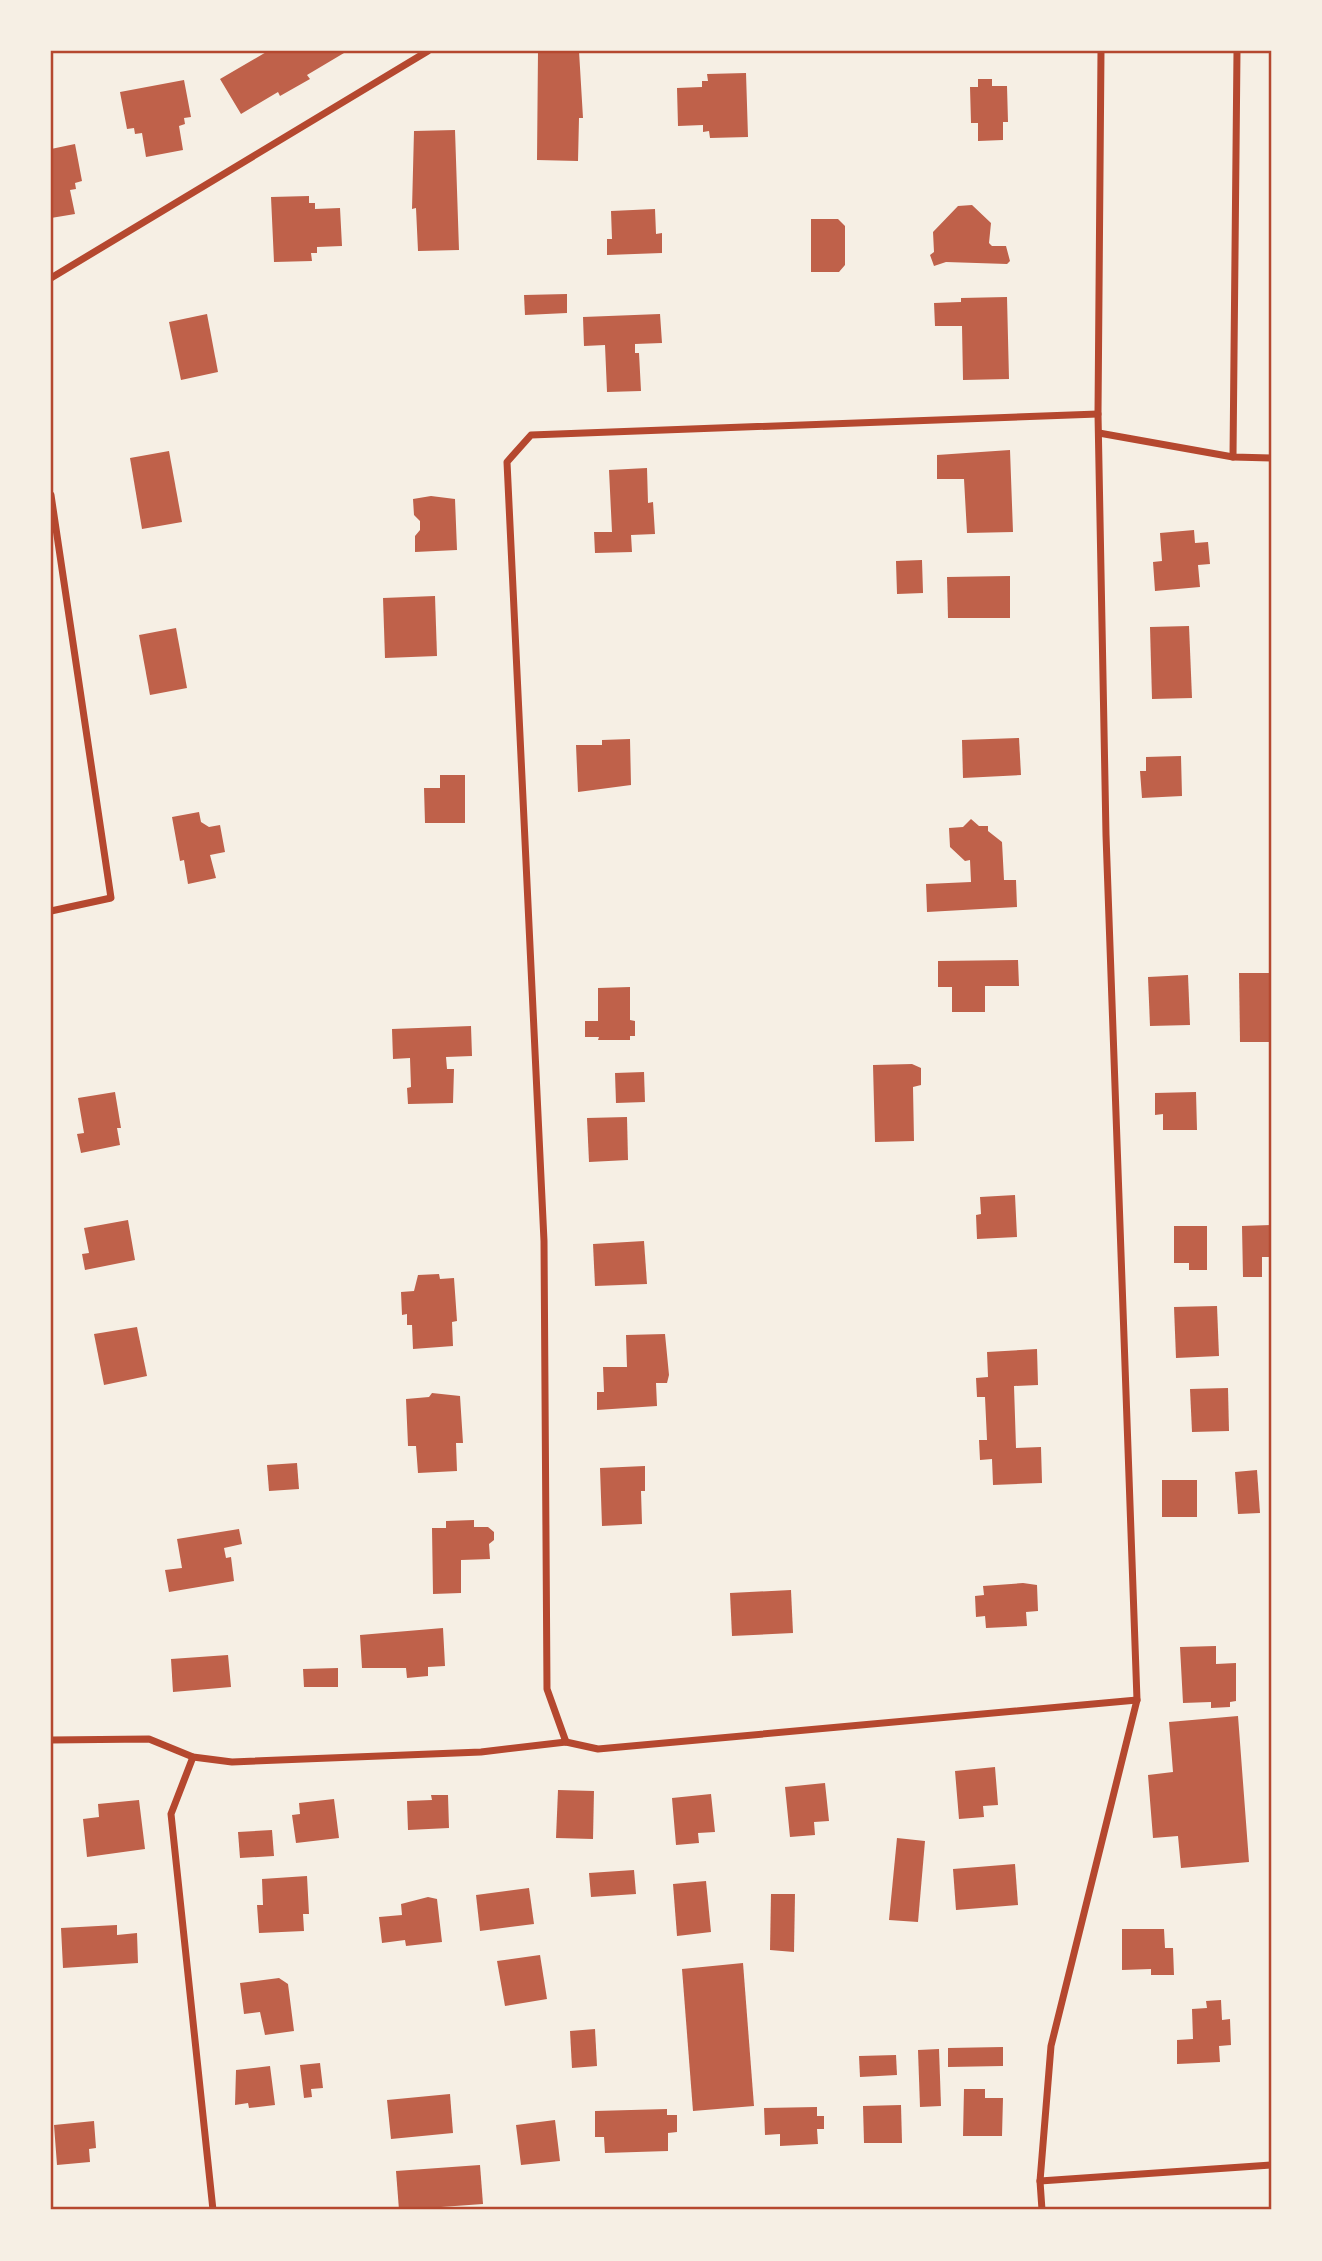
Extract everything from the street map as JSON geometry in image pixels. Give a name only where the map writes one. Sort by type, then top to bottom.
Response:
[{"type":"street","points":[[51,278],[428,51]]},
{"type":"street","points":[[1042,2210],[1040,2182],[1051,2046],[1137,1700],[1123,1234],[1106,835],[1098,414],[1101,51]]},
{"type":"street","points":[[1233,457],[1237,51]]},
{"type":"street","points":[[566,1742],[547,1689],[544,1241],[507,462],[531,435],[1098,414]]},
{"type":"street","points":[[1099,433],[1233,457],[1271,458]]},
{"type":"street","points":[[51,495],[111,898],[51,911]]},
{"type":"street","points":[[51,1740],[149,1739],[194,1757],[232,1762],[481,1752],[566,1742],[598,1749],[1137,1700]]},
{"type":"street","points":[[194,1757],[171,1814],[213,2210]]},
{"type":"street","points":[[1040,2182],[1271,2165]]},
{"type":"building","points":[[268,51],[344,53],[307,75],[310,79],[280,96],[278,92],[241,114],[220,79]]},
{"type":"building","points":[[538,51],[579,51],[583,118],[579,118],[578,161],[537,160]]},
{"type":"building","points":[[746,73],[748,137],[710,138],[709,131],[703,132],[703,125],[678,126],[677,88],[702,87],[702,81],[708,81],[707,74]]},
{"type":"building","points":[[978,79],[992,79],[992,86],[1007,86],[1008,122],[1003,122],[1003,140],[978,141],[978,123],[971,123],[970,87],[978,87]]},
{"type":"building","points":[[184,80],[191,117],[184,118],[185,124],[179,126],[183,150],[146,157],[142,133],[135,134],[134,128],[127,129],[120,92]]},
{"type":"building","points":[[455,130],[459,250],[418,251],[416,208],[412,209],[414,131]]},
{"type":"building","points":[[75,144],[82,181],[75,183],[76,189],[70,190],[75,214],[51,218],[51,149]]},
{"type":"building","points":[[309,196],[309,203],[315,203],[315,209],[340,208],[342,246],[317,247],[317,253],[311,253],[312,261],[274,262],[271,197]]},
{"type":"building","points":[[972,205],[991,223],[989,243],[992,246],[1006,246],[1010,261],[1007,264],[946,262],[934,266],[930,255],[934,252],[933,232],[958,206]]},
{"type":"building","points":[[655,209],[656,234],[662,233],[662,253],[607,255],[607,239],[612,239],[611,211]]},
{"type":"building","points":[[811,219],[838,219],[845,226],[845,265],[839,272],[811,272]]},
{"type":"building","points":[[567,294],[567,313],[525,315],[524,295]]},
{"type":"building","points":[[1007,297],[1009,379],[963,380],[962,326],[935,326],[934,303],[961,302],[961,298]]},
{"type":"building","points":[[207,314],[218,372],[181,380],[169,322]]},
{"type":"building","points":[[660,314],[662,343],[635,344],[635,353],[639,353],[641,391],[607,392],[605,345],[584,346],[583,317]]},
{"type":"building","points":[[1010,450],[1013,532],[967,533],[964,479],[937,479],[937,455]]},
{"type":"building","points":[[169,451],[182,522],[142,529],[130,458]]},
{"type":"building","points":[[647,468],[648,503],[653,502],[655,534],[631,535],[632,552],[595,553],[594,532],[612,532],[609,470]]},
{"type":"building","points":[[431,496],[455,499],[457,550],[415,552],[415,536],[420,530],[420,521],[414,515],[413,499]]},
{"type":"building","points":[[1194,530],[1195,543],[1208,542],[1210,564],[1198,565],[1200,587],[1155,591],[1153,562],[1162,561],[1160,533]]},
{"type":"building","points":[[922,560],[923,593],[897,594],[896,561]]},
{"type":"building","points":[[1010,576],[1010,618],[948,618],[947,577]]},
{"type":"building","points":[[435,596],[437,656],[385,658],[383,598]]},
{"type":"building","points":[[1189,626],[1192,698],[1152,699],[1150,627]]},
{"type":"building","points":[[176,628],[187,688],[150,695],[139,635]]},
{"type":"building","points":[[1019,738],[1021,775],[963,778],[962,740]]},
{"type":"building","points":[[630,739],[631,785],[578,792],[576,745],[602,745],[602,740]]},
{"type":"building","points":[[1181,756],[1182,796],[1142,798],[1140,771],[1146,771],[1146,757]]},
{"type":"building","points":[[440,775],[465,775],[465,823],[425,823],[424,788],[440,788]]},
{"type":"building","points":[[199,812],[201,822],[209,827],[220,825],[225,852],[210,855],[216,878],[188,884],[184,860],[180,861],[172,817]]},
{"type":"building","points":[[971,819],[979,826],[988,826],[988,831],[1002,842],[1004,880],[1016,880],[1017,907],[927,912],[926,884],[971,882],[970,860],[965,861],[950,847],[949,828],[963,827]]},
{"type":"building","points":[[1018,960],[1019,986],[985,986],[985,1012],[952,1012],[952,987],[938,987],[938,961]]},
{"type":"building","points":[[1239,973],[1271,973],[1271,1042],[1240,1042]]},
{"type":"building","points":[[1188,975],[1190,1025],[1150,1026],[1148,977]]},
{"type":"building","points":[[630,987],[630,1020],[635,1021],[635,1036],[630,1036],[630,1040],[598,1040],[599,1037],[585,1037],[585,1021],[598,1021],[598,988]]},
{"type":"building","points":[[471,1026],[472,1056],[446,1057],[447,1069],[454,1069],[453,1103],[408,1104],[407,1088],[411,1087],[410,1058],[393,1059],[392,1029]]},
{"type":"building","points":[[912,1064],[921,1068],[921,1085],[913,1087],[914,1141],[875,1142],[873,1065]]},
{"type":"building","points":[[644,1072],[645,1102],[616,1103],[615,1073]]},
{"type":"building","points":[[115,1092],[121,1128],[117,1128],[120,1145],[81,1153],[77,1134],[84,1133],[78,1098]]},
{"type":"building","points":[[1196,1092],[1197,1130],[1163,1130],[1163,1114],[1155,1115],[1155,1093]]},
{"type":"building","points":[[627,1117],[628,1160],[589,1162],[587,1118]]},
{"type":"building","points":[[1015,1195],[1017,1237],[977,1239],[976,1215],[981,1214],[980,1197]]},
{"type":"building","points":[[128,1220],[135,1260],[85,1270],[82,1254],[89,1253],[84,1228]]},
{"type":"building","points":[[1271,1225],[1271,1257],[1262,1257],[1262,1277],[1243,1277],[1242,1226]]},
{"type":"building","points":[[1174,1226],[1207,1226],[1207,1270],[1189,1270],[1189,1263],[1174,1263]]},
{"type":"building","points":[[644,1241],[647,1284],[595,1286],[593,1244]]},
{"type":"building","points":[[439,1274],[440,1279],[454,1278],[457,1321],[452,1322],[453,1346],[413,1349],[412,1325],[407,1325],[407,1314],[402,1315],[401,1292],[414,1291],[418,1275]]},
{"type":"building","points":[[1217,1306],[1219,1356],[1176,1358],[1174,1307]]},
{"type":"building","points":[[137,1327],[147,1376],[104,1385],[94,1334]]},
{"type":"building","points":[[665,1334],[669,1375],[667,1383],[656,1383],[657,1406],[597,1410],[597,1392],[604,1392],[603,1367],[627,1367],[626,1335]]},
{"type":"building","points":[[1037,1349],[1038,1385],[1014,1386],[1016,1448],[1041,1447],[1042,1483],[993,1485],[992,1459],[980,1460],[979,1440],[987,1440],[985,1397],[977,1397],[976,1378],[988,1377],[987,1352]]},
{"type":"building","points":[[1228,1388],[1229,1431],[1192,1432],[1190,1389]]},
{"type":"building","points":[[432,1393],[460,1396],[463,1443],[456,1443],[457,1471],[418,1473],[416,1446],[408,1446],[406,1399],[429,1397]]},
{"type":"building","points":[[297,1463],[299,1489],[269,1491],[267,1465]]},
{"type":"building","points":[[645,1466],[645,1491],[641,1491],[642,1524],[602,1526],[600,1468]]},
{"type":"building","points":[[1257,1470],[1260,1513],[1238,1514],[1235,1472]]},
{"type":"building","points":[[1162,1480],[1197,1480],[1197,1517],[1162,1517]]},
{"type":"building","points":[[474,1520],[474,1527],[488,1527],[494,1532],[494,1540],[489,1544],[490,1559],[461,1560],[461,1593],[433,1594],[432,1528],[446,1528],[446,1521]]},
{"type":"building","points":[[239,1529],[242,1544],[224,1548],[226,1558],[231,1557],[234,1581],[169,1592],[165,1570],[182,1568],[177,1539]]},
{"type":"building","points":[[1023,1583],[1037,1585],[1038,1611],[1026,1612],[1027,1626],[986,1628],[985,1616],[976,1617],[975,1596],[984,1595],[983,1586]]},
{"type":"building","points":[[791,1590],[793,1633],[732,1636],[730,1593]]},
{"type":"building","points":[[443,1628],[445,1666],[428,1667],[428,1676],[407,1678],[406,1668],[362,1668],[360,1635]]},
{"type":"building","points":[[1216,1646],[1216,1664],[1236,1663],[1236,1701],[1230,1702],[1230,1707],[1211,1708],[1211,1702],[1183,1703],[1180,1647]]},
{"type":"building","points":[[228,1655],[231,1687],[173,1692],[171,1659]]},
{"type":"building","points":[[338,1668],[338,1687],[304,1687],[303,1669]]},
{"type":"building","points":[[1238,1716],[1249,1862],[1181,1868],[1178,1836],[1153,1838],[1148,1775],[1173,1772],[1169,1722]]},
{"type":"building","points":[[995,1767],[998,1805],[983,1806],[984,1817],[959,1819],[955,1771]]},
{"type":"building","points":[[825,1783],[829,1821],[814,1822],[815,1835],[790,1837],[785,1787]]},
{"type":"building","points":[[558,1790],[594,1791],[593,1839],[556,1838]]},
{"type":"building","points":[[711,1794],[715,1832],[698,1833],[699,1843],[676,1845],[672,1798]]},
{"type":"building","points":[[431,1795],[448,1795],[449,1828],[408,1830],[407,1801],[432,1800]]},
{"type":"building","points":[[334,1799],[339,1838],[296,1843],[292,1815],[300,1814],[299,1803]]},
{"type":"building","points":[[139,1800],[145,1849],[87,1857],[83,1819],[99,1817],[98,1804]]},
{"type":"building","points":[[272,1830],[274,1856],[240,1858],[238,1832]]},
{"type":"building","points":[[897,1838],[925,1841],[918,1922],[889,1920]]},
{"type":"building","points":[[1015,1864],[1018,1905],[956,1910],[953,1869]]},
{"type":"building","points":[[634,1870],[636,1894],[591,1897],[589,1873]]},
{"type":"building","points":[[307,1876],[309,1914],[303,1914],[304,1931],[259,1933],[257,1905],[263,1905],[262,1879]]},
{"type":"building","points":[[706,1881],[711,1932],[677,1936],[673,1884]]},
{"type":"building","points":[[529,1888],[534,1924],[480,1931],[476,1895]]},
{"type":"building","points":[[771,1894],[795,1894],[794,1952],[770,1950]]},
{"type":"building","points":[[428,1897],[437,1899],[442,1942],[406,1946],[405,1940],[382,1943],[379,1917],[402,1915],[401,1904]]},
{"type":"building","points":[[117,1925],[117,1935],[137,1933],[138,1963],[63,1968],[61,1928]]},
{"type":"building","points":[[1122,1929],[1164,1929],[1165,1948],[1173,1948],[1174,1975],[1151,1975],[1151,1969],[1122,1970]]},
{"type":"building","points":[[540,1955],[547,1999],[505,2006],[497,1961]]},
{"type":"building","points":[[743,1963],[754,2106],[693,2111],[682,1969]]},
{"type":"building","points":[[279,1978],[288,1984],[294,2031],[265,2035],[260,2012],[244,2014],[240,1983]]},
{"type":"building","points":[[1221,2000],[1222,2020],[1230,2019],[1231,2045],[1219,2046],[1220,2062],[1177,2064],[1177,2040],[1193,2039],[1192,2009],[1207,2008],[1206,2001]]},
{"type":"building","points":[[595,2029],[597,2066],[572,2068],[570,2031]]},
{"type":"building","points":[[1003,2047],[1003,2066],[948,2067],[948,2048]]},
{"type":"building","points":[[939,2049],[941,2106],[920,2107],[918,2050]]},
{"type":"building","points":[[896,2055],[897,2075],[860,2077],[859,2056]]},
{"type":"building","points":[[320,2063],[323,2088],[311,2089],[312,2097],[304,2098],[300,2065]]},
{"type":"building","points":[[270,2066],[275,2105],[249,2108],[248,2103],[235,2105],[236,2070]]},
{"type":"building","points":[[964,2089],[985,2089],[985,2098],[1003,2098],[1002,2136],[963,2136]]},
{"type":"building","points":[[450,2094],[453,2133],[391,2139],[387,2100]]},
{"type":"building","points":[[901,2105],[902,2143],[864,2143],[863,2106]]},
{"type":"building","points":[[817,2107],[817,2116],[824,2116],[824,2129],[817,2129],[818,2144],[780,2146],[780,2134],[765,2135],[764,2108]]},
{"type":"building","points":[[667,2109],[667,2115],[677,2115],[677,2132],[668,2133],[668,2151],[605,2153],[604,2137],[595,2137],[595,2111]]},
{"type":"building","points":[[555,2120],[560,2161],[521,2165],[516,2125]]},
{"type":"building","points":[[94,2121],[96,2148],[89,2149],[90,2162],[57,2165],[54,2125]]},
{"type":"building","points":[[480,2165],[483,2204],[399,2210],[396,2171]]}]
